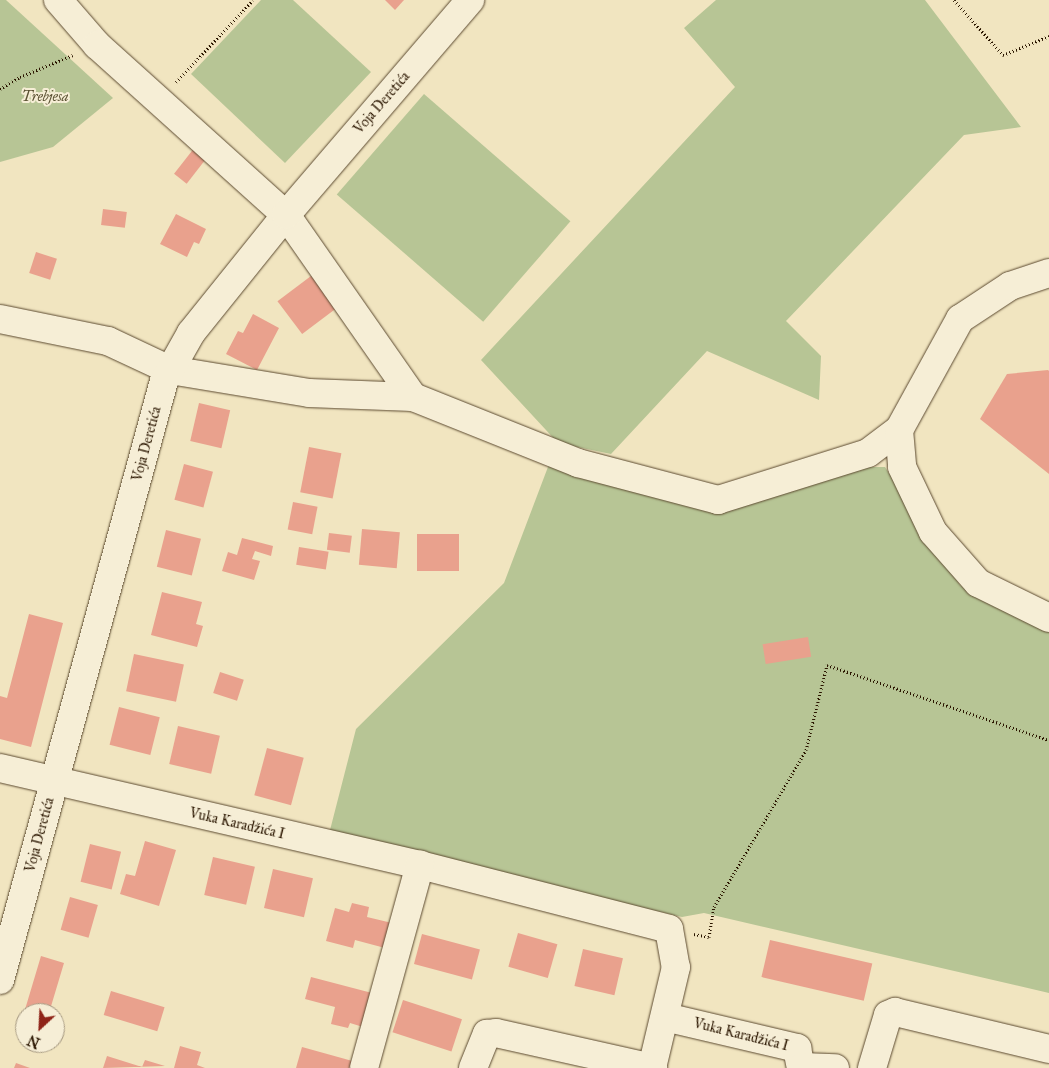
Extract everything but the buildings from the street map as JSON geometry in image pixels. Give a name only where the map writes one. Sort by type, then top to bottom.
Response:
[{"type":"street","points":[[58,0],[97,45],[286,215],[413,398]]},
{"type":"street","name":"Voja Deretića","points":[[0,980],[164,381],[191,333],[286,215],[470,0]]},
{"type":"street","points":[[0,319],[108,341],[170,370],[310,393],[413,398],[578,463],[718,500],[868,453],[899,430],[960,319],[1010,286],[1049,273]]},
{"type":"street","points":[[899,430],[902,467],[933,532],[978,583],[1049,618]]},
{"type":"street","name":"Vuka Karadžića I","points":[[0,768],[54,783],[420,865],[669,929]]},
{"type":"street","points":[[364,1068],[420,865]]},
{"type":"street","points":[[473,1068],[487,1034],[496,1033],[652,1068],[676,967],[669,929]]},
{"type":"street","points":[[872,1068],[888,1015],[895,1012],[1049,1049]]},
{"type":"street","name":"Vuka Karadžića I","points":[[665,1016],[797,1048],[802,1067]]},
{"type":"street","points":[[802,1067],[835,1068]]},
{"type":"path","points":[[158,100],[253,0]]},
{"type":"path","points":[[954,0],[1004,55],[1049,36]]},
{"type":"path","points":[[0,89],[20,76],[97,45]]},
{"type":"path","points":[[669,929],[709,937],[714,908],[806,750],[827,665],[1049,740]]},
{"type":"green space","name":"Trebjesa","points":[[0,0],[6,0],[113,98],[53,147],[0,162]]},
{"type":"green space","points":[[261,0],[293,0],[371,72],[285,163],[191,74]]},
{"type":"green space","points":[[716,0],[925,0],[1021,127],[964,135],[786,321],[821,356],[819,400],[707,351],[611,454],[558,443],[481,360],[735,87],[684,28]]},
{"type":"green space","points":[[424,94],[570,221],[483,322],[337,194]]},
{"type":"green space","points":[[551,459],[715,505],[864,467],[885,467],[960,585],[1030,623],[1049,628],[1049,993],[704,913],[682,917],[329,834],[356,729],[504,583]]}]
